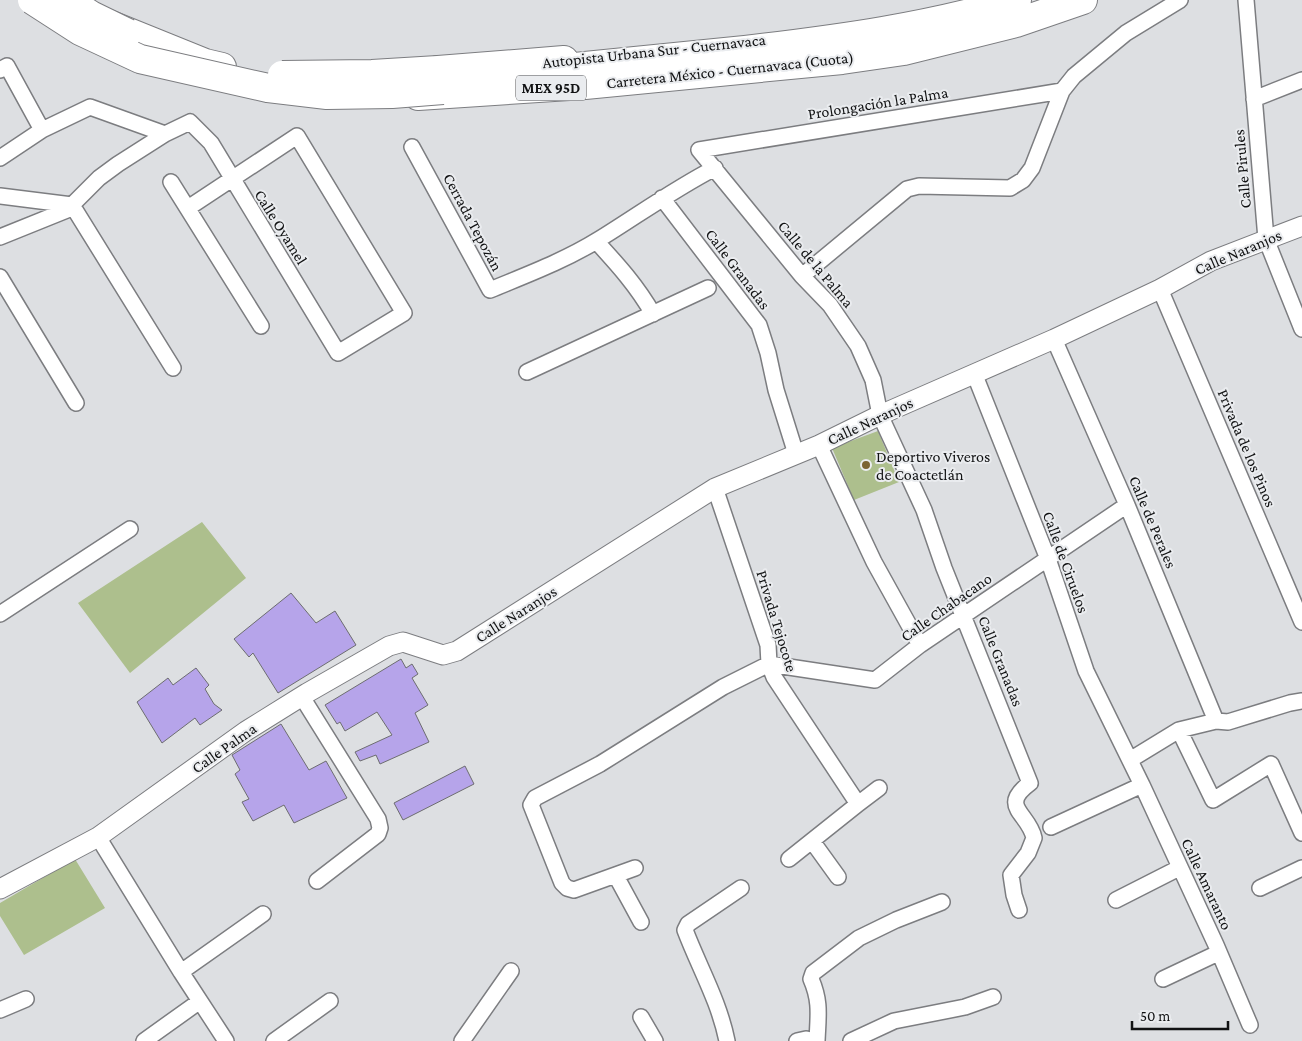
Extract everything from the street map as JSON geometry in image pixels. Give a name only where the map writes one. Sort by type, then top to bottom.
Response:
[{"type":"highway","name":"Autopista Urbana Sur - Cuernavaca","points":[[31,0],[80,31],[140,59],[268,88],[327,95],[392,94],[824,59],[916,45],[980,29],[1049,9],[1072,0]]},
{"type":"highway","name":"Carretera México - Cuernavaca (Cuota)","points":[[31,0],[105,44],[158,67],[239,91],[274,97],[336,101],[585,85],[842,60],[904,51],[997,28],[1083,0]]},
{"type":"highway","name":"Carretera México - Cuernavaca (Cuota)","points":[[64,0],[86,14],[205,63],[265,79],[351,85],[516,73],[836,40],[905,28],[978,12],[1018,0]]},
{"type":"highway","name":"Autopista Urbana Sur - Cuernavaca","points":[[68,0],[91,15],[148,43],[207,61],[273,75],[372,74],[670,51],[922,21],[1012,0]]},
{"type":"street","points":[[802,276],[907,189],[919,186],[1010,188],[1023,180],[1032,168],[1062,92],[1074,76],[1126,33],[1180,0]]},
{"type":"street","name":"Calle Pirules","points":[[1246,0],[1266,239],[1302,328]]},
{"type":"street","points":[[3,68],[42,130]]},
{"type":"street","points":[[1254,99],[1302,80]]},
{"type":"street","name":"Prolongación la Palma","points":[[699,150],[1062,92]]},
{"type":"street","points":[[0,158],[42,130],[90,107],[165,134]]},
{"type":"street","name":"Calle Oyamel","points":[[165,134],[190,122],[211,143],[232,180],[338,353],[404,313],[297,136],[232,180]]},
{"type":"street","points":[[0,237],[67,210],[99,178],[165,134]]},
{"type":"street","name":"Cerrada Tepozán","points":[[412,147],[490,290],[596,241],[662,198],[715,168]]},
{"type":"street","name":"Calle de la Palma","points":[[699,150],[802,276],[830,306],[858,346],[873,380],[880,415]]},
{"type":"street","points":[[188,208],[232,180]]},
{"type":"street","points":[[171,182],[261,326]]},
{"type":"street","points":[[0,196],[72,205]]},
{"type":"street","name":"Calle Granadas","points":[[662,198],[759,325],[768,353],[776,390],[796,454]]},
{"type":"street","points":[[72,205],[173,368]]},
{"type":"street","name":"Calle Naranjos","points":[[457,650],[715,488],[819,445],[880,415],[1054,339],[1160,289],[1211,261],[1302,226]]},
{"type":"street","points":[[596,241],[628,276],[652,314]]},
{"type":"street","points":[[0,277],[76,403]]},
{"type":"street","points":[[527,372],[708,288]]},
{"type":"street","name":"Privada de los Pinos","points":[[1160,289],[1302,622]]},
{"type":"street","name":"Calle de Perales","points":[[1054,339],[1127,505],[1216,721]]},
{"type":"street","name":"Calle de Ciruelos","points":[[974,373],[1048,559],[1086,672],[1130,760]]},
{"type":"street","name":"Calle Granadas","points":[[880,415],[924,510],[963,615],[1030,783],[1018,794],[1016,803],[1018,812],[1031,828],[1034,838],[1028,853],[1011,875],[1014,895],[1019,910]]},
{"type":"street","points":[[819,445],[874,562],[920,645]]},
{"type":"street","name":"Privada Tejocote","points":[[715,488],[768,645],[769,664],[774,677],[858,804]]},
{"type":"street","name":"Calle Chabacano","points":[[769,664],[875,680],[963,615],[1127,505]]},
{"type":"street","points":[[0,614],[130,530]]},
{"type":"street","name":"Calle Palma","points":[[0,889],[98,837],[246,731],[389,646],[403,642],[443,655],[457,650]]},
{"type":"street","points":[[635,868],[574,890],[562,883],[531,805],[535,798],[600,764],[723,687],[769,664]]},
{"type":"street","points":[[302,698],[378,819],[380,828],[378,834],[317,881]]},
{"type":"street","points":[[1130,760],[1179,730],[1216,721],[1228,722],[1302,701]]},
{"type":"street","points":[[1179,730],[1213,800],[1271,764],[1302,834]]},
{"type":"street","name":"Calle Amaranto","points":[[1130,760],[1250,1025]]},
{"type":"street","points":[[1051,828],[1142,785]]},
{"type":"street","points":[[789,859],[879,788]]},
{"type":"street","points":[[98,837],[226,1041]]},
{"type":"street","points":[[812,841],[838,877]]},
{"type":"street","points":[[1116,900],[1179,868]]},
{"type":"street","points":[[1260,888],[1302,868]]},
{"type":"street","points":[[616,876],[641,922]]},
{"type":"street","points":[[727,1041],[715,999],[685,930],[688,924],[741,888]]},
{"type":"street","points":[[817,1041],[818,994],[811,978],[814,972],[859,938],[896,920],[942,902]]},
{"type":"street","points":[[181,972],[263,914]]},
{"type":"street","points":[[1163,979],[1218,953]]},
{"type":"street","points":[[462,1041],[510,971]]},
{"type":"street","points":[[851,1041],[894,1021],[965,1007],[993,997]]},
{"type":"street","points":[[0,1010],[26,998]]},
{"type":"street","points":[[144,1041],[200,1001]]},
{"type":"street","points":[[274,1041],[330,1001]]},
{"type":"street","points":[[641,1017],[654,1041]]},
{"type":"street","points":[[798,1041],[806,1039],[813,1041]]},
{"type":"green space","name":"Deportivo Viveros de Coactetlán","points":[[878,431],[899,482],[854,500],[832,448]]},
{"type":"green space","points":[[202,522],[246,578],[130,673],[78,603]]},
{"type":"green space","points":[[75,859],[105,908],[24,955],[0,916],[0,903]]},
{"type":"building","points":[[291,593],[316,623],[335,611],[356,645],[278,693],[253,653],[249,657],[234,639]]},
{"type":"building","points":[[401,659],[406,668],[412,664],[418,674],[412,678],[428,705],[415,713],[429,742],[380,764],[376,755],[360,761],[355,752],[392,735],[377,712],[345,731],[340,722],[337,724],[325,705]]},
{"type":"building","points":[[196,668],[209,685],[205,689],[214,704],[222,710],[200,725],[195,718],[162,743],[137,702],[168,678],[173,685]]},
{"type":"building","points":[[281,724],[309,770],[326,761],[347,798],[294,823],[284,805],[253,821],[242,802],[249,799],[235,774],[240,770],[232,755]]},
{"type":"building","points":[[465,766],[474,784],[403,820],[394,803]]},
{"type":"place","name":"Deportivo Viveros de Coactetlán","points":[[866,465]]}]
